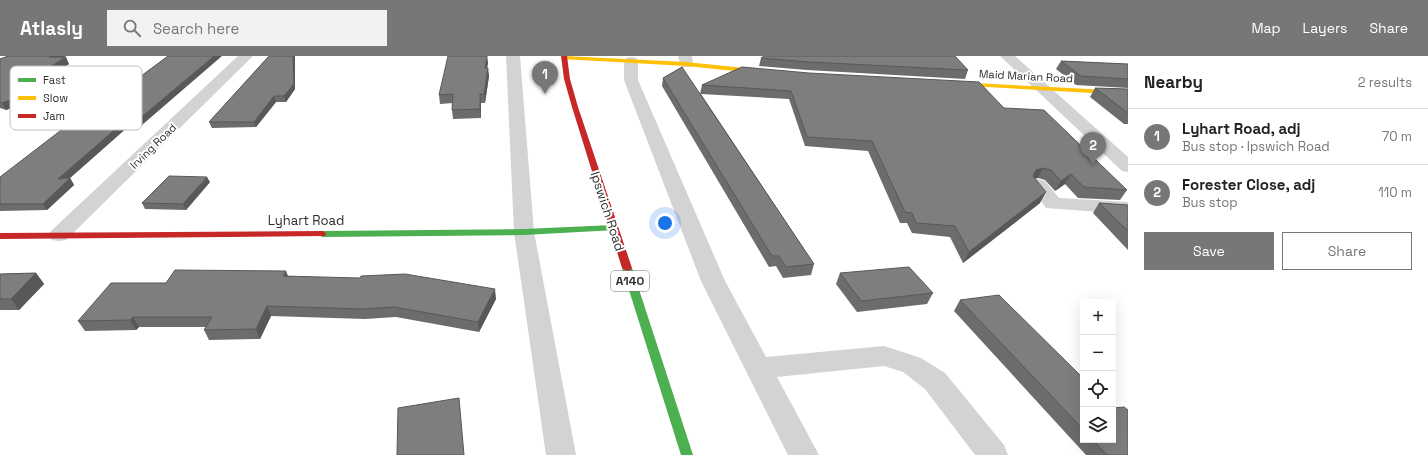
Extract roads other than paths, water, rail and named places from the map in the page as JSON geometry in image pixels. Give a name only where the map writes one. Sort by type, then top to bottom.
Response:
[{"type":"main road","points":[[564,57],[631,62],[686,60],[776,73]]},
{"type":"main road","name":"Ipswich Road","points":[[564,57],[575,107],[687,455]]},
{"type":"main road","name":"Maid Marian Road","points":[[945,84],[1128,93]]},
{"type":"main road","name":"Lyhart Road","points":[[0,236],[524,232],[613,228]]},
{"type":"street","name":"Irving Road","points":[[59,235],[246,56]]},
{"type":"street","points":[[513,56],[524,232],[560,455]]},
{"type":"street","points":[[1007,56],[1128,167]]},
{"type":"street","points":[[631,62],[631,80],[713,281],[804,455]]},
{"type":"street","points":[[1038,185],[1068,221]]},
{"type":"street","points":[[1053,204],[1128,208]]},
{"type":"street","points":[[759,368],[884,356],[912,365],[935,381],[993,455]]},
{"type":"place","name":"Lyhart Road, adj","points":[[545,94]]},
{"type":"place","name":"Forester Close, adj","points":[[1093,165]]}]
